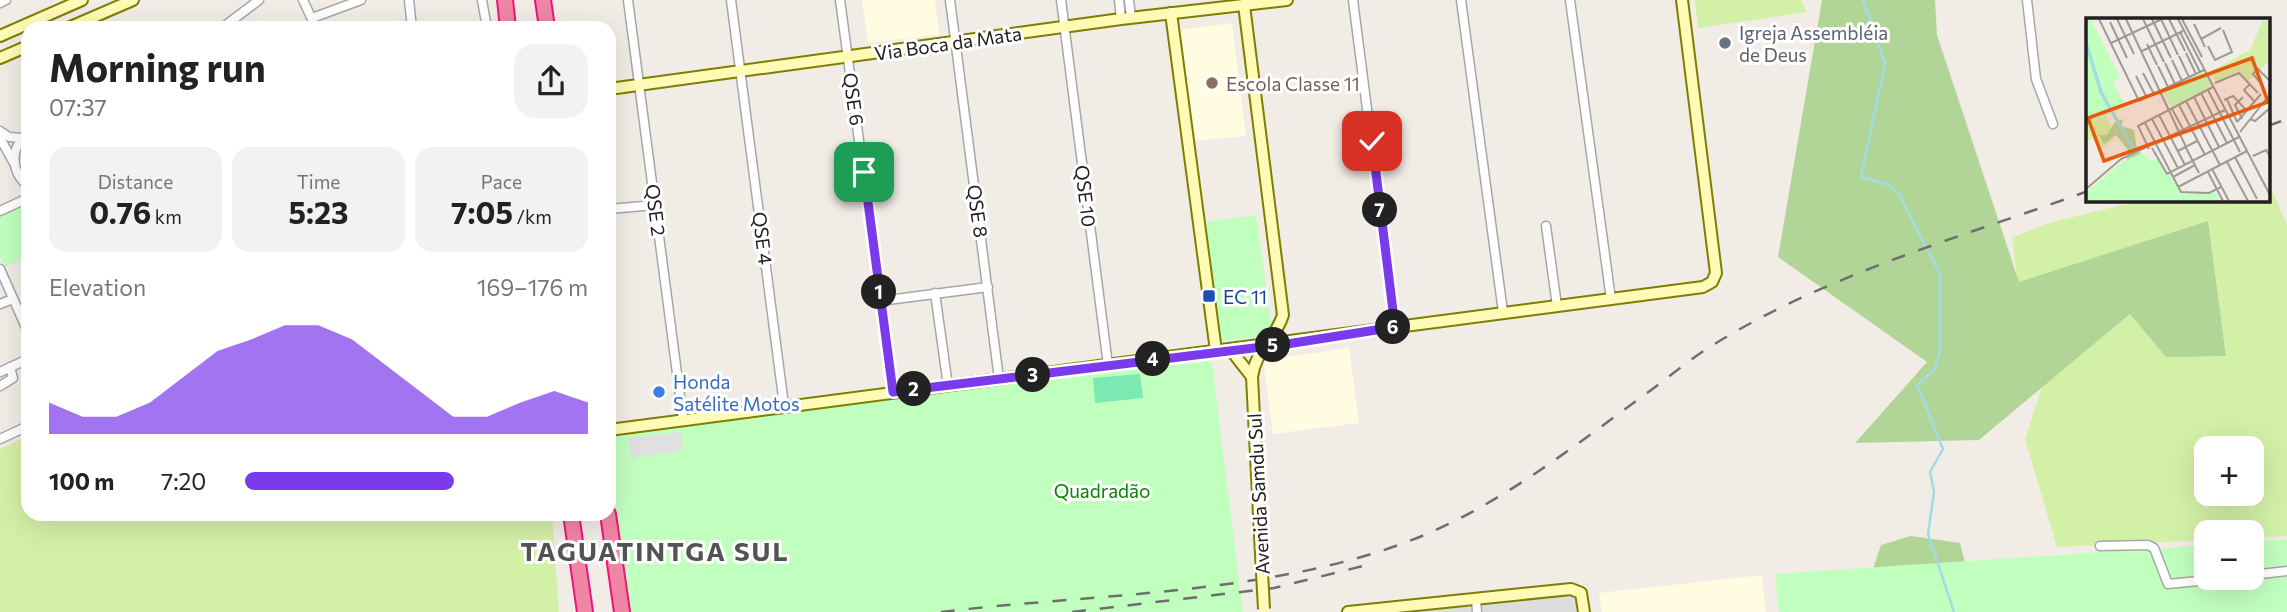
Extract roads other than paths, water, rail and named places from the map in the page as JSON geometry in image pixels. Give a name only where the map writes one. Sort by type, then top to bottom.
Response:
[{"type":"highway","points":[[542,0],[546,21]]},
{"type":"highway","points":[[572,521],[585,612]]},
{"type":"highway","points":[[609,521],[622,612]]},
{"type":"street","points":[[0,3],[6,0]]},
{"type":"street","points":[[34,21],[80,1],[86,8],[86,20],[133,0]]},
{"type":"street","points":[[232,21],[259,0]]},
{"type":"street","points":[[303,0],[313,21]]},
{"type":"street","points":[[312,18],[361,0]]},
{"type":"street","points":[[409,0],[411,21]]},
{"type":"street","points":[[482,0],[486,21]]},
{"type":"street","name":"QSE 2","points":[[628,0],[683,419]]},
{"type":"street","name":"QSE 4","points":[[731,0],[784,405]]},
{"type":"street","name":"QSE 6","points":[[840,0],[893,392]]},
{"type":"street","name":"QSE 8","points":[[950,0],[999,379]]},
{"type":"street","name":"QSE 10","points":[[1061,0],[1108,365]]},
{"type":"street","points":[[1119,0],[1126,18]]},
{"type":"street","points":[[1126,18],[1129,0]]},
{"type":"street","name":"Via Boca da Mata","points":[[616,88],[1126,18],[1287,0]]},
{"type":"street","points":[[1353,0],[1395,327]]},
{"type":"street","points":[[1461,0],[1503,312]]},
{"type":"street","points":[[1570,0],[1611,299]]},
{"type":"street","points":[[616,429],[784,405],[1266,346],[1503,312],[1698,289],[1712,282],[1716,273],[1682,0]]},
{"type":"street","points":[[2030,2],[2030,53],[2036,79],[2053,124]]},
{"type":"street","points":[[1243,3],[1283,315],[1289,332],[1306,340]]},
{"type":"street","points":[[1171,13],[1216,351]]},
{"type":"street","points":[[0,36],[21,27]]},
{"type":"street","points":[[0,58],[21,49]]},
{"type":"street","points":[[0,131],[9,137],[21,136]]},
{"type":"street","points":[[0,138],[21,179]]},
{"type":"street","points":[[14,163],[15,154],[21,144]]},
{"type":"street","points":[[0,211],[21,201]]},
{"type":"street","points":[[616,208],[655,205]]},
{"type":"street","points":[[1546,226],[1557,306]]},
{"type":"street","points":[[0,269],[21,317]]},
{"type":"street","points":[[880,301],[988,287]]},
{"type":"street","points":[[935,293],[948,386]]},
{"type":"street","points":[[0,304],[13,299]]},
{"type":"street","name":"Avenida Samdu Sul","points":[[1264,611],[1252,377],[1258,354],[1266,346],[1283,315]]},
{"type":"street","points":[[1230,349],[1252,377]]},
{"type":"street","points":[[0,372],[21,362]]},
{"type":"street","points":[[0,386],[13,379],[10,367]]},
{"type":"street","points":[[0,439],[21,429]]},
{"type":"street","points":[[2100,546],[2148,545],[2154,548],[2168,584],[2194,581]]},
{"type":"street","points":[[2264,574],[2287,571]]},
{"type":"street","points":[[1348,612],[1571,589],[1583,596],[1584,612]]},
{"type":"street","points":[[1476,599],[1477,612]]},
{"type":"waterway","points":[[1863,0],[1885,64],[1861,177],[1889,185],[1899,194],[1940,274],[1940,350],[1935,369],[1917,385],[1943,449],[1930,472],[1934,492],[1928,534],[1954,612]]},
{"type":"railway","points":[[2270,125],[2287,119]]},
{"type":"railway","points":[[941,612],[1235,583],[1350,560],[1404,543],[1469,514],[1500,496],[1560,456],[1696,356],[1757,320],[1849,277],[2086,192]]},
{"type":"railway","points":[[1072,612],[1274,588],[1363,566]]},
{"type":"place","name":"Igreja Assembléia de Deus","points":[[1725,43]]},
{"type":"place","name":"Escola Classe 11","points":[[1212,83]]},
{"type":"place","name":"EC 11","points":[[1209,296]]},
{"type":"place","name":"Honda Satélite Motos","points":[[659,392]]},
{"type":"district","name":"TAGUATINTGA SUL","points":[[655,550]]},
{"type":"park label","name":"Quadradão","points":[[1102,490]]}]
